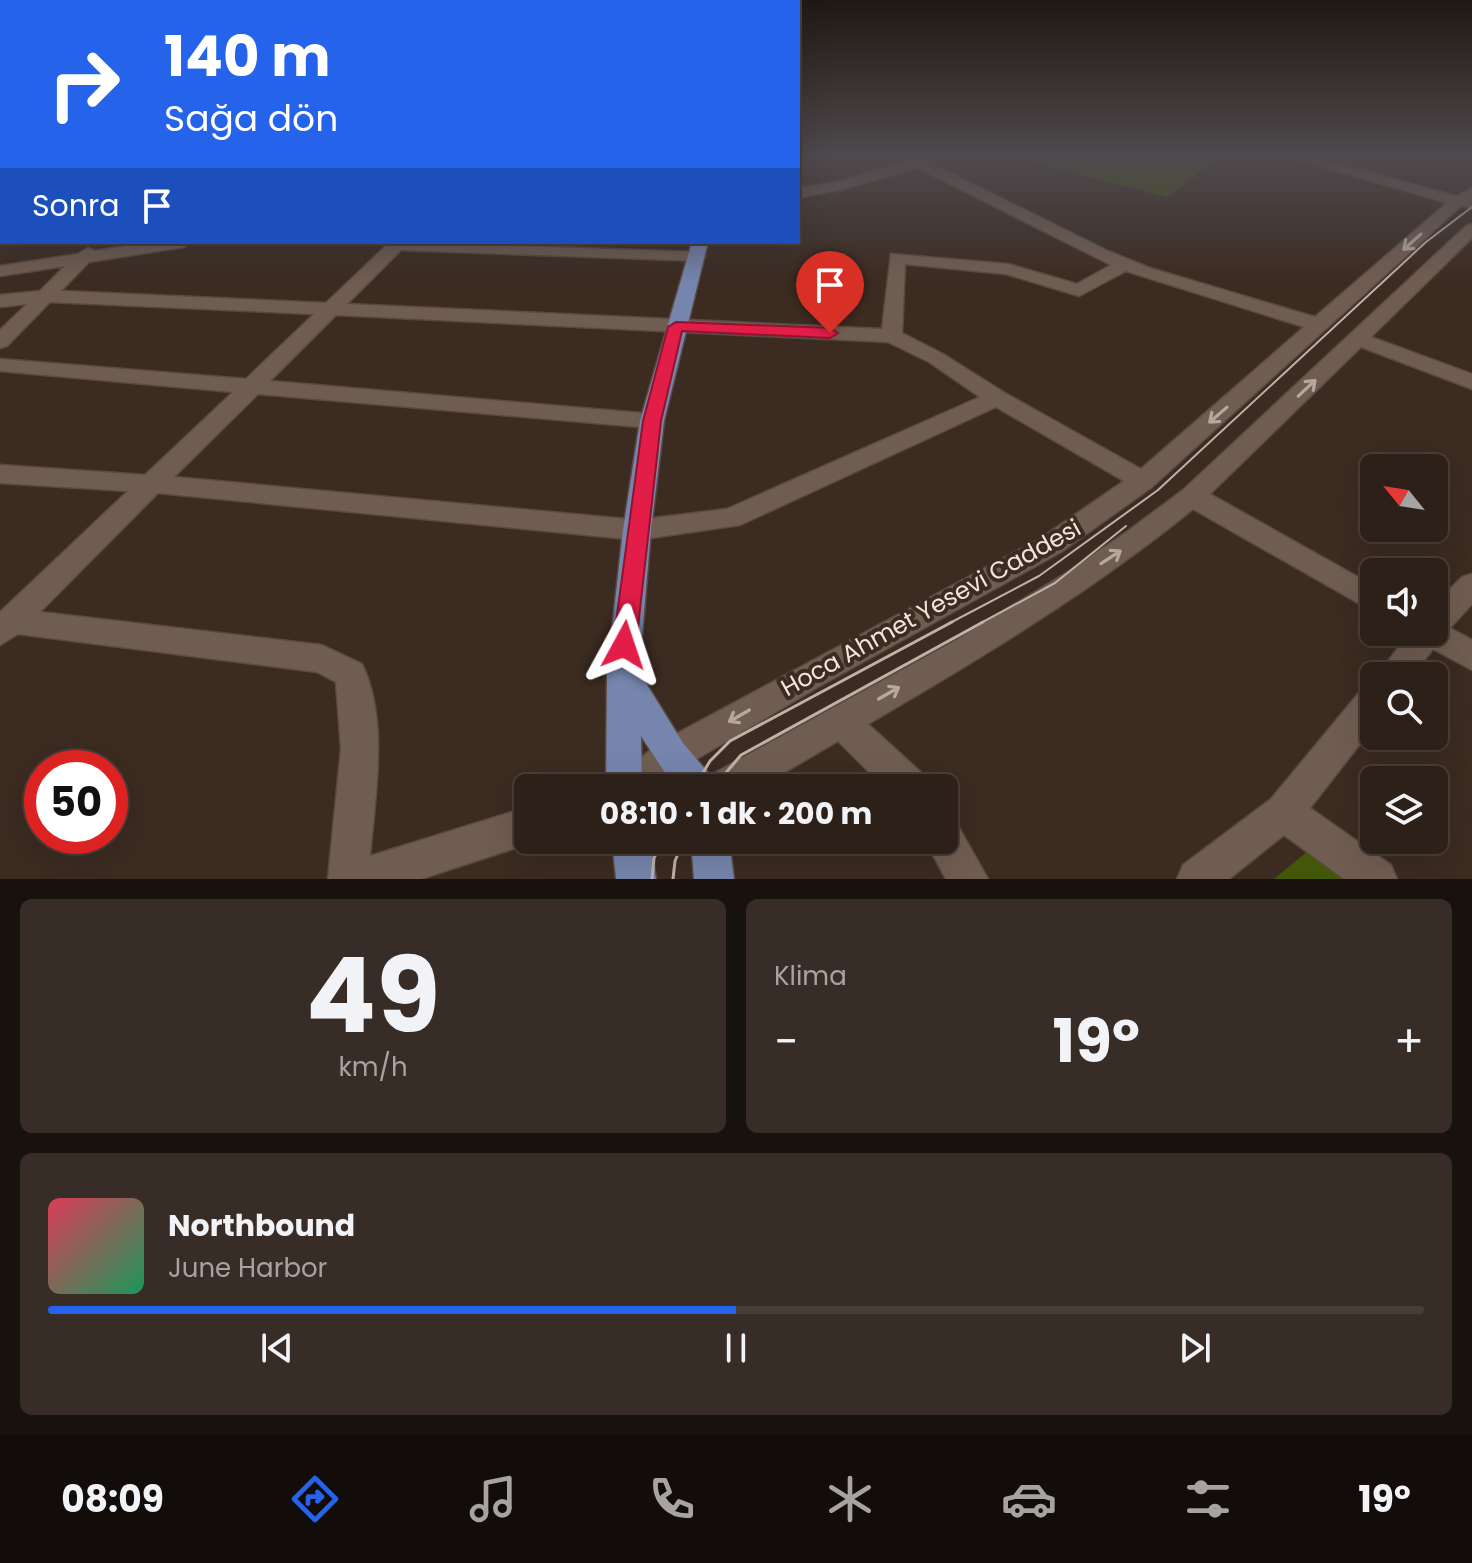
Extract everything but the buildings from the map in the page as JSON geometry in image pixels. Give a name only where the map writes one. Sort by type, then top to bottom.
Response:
[{"type":"main road","points":[[624,774],[623,674],[637,530],[652,421],[698,250]]},
{"type":"main road","points":[[623,674],[671,755],[686,774]]},
{"type":"main road","points":[[633,854],[636,879]]},
{"type":"main road","points":[[711,854],[714,879]]},
{"type":"street","points":[[1000,200],[1125,264],[1320,325]]},
{"type":"street","name":"Hoca Ahmet Yesevi Caddesi","points":[[649,774],[671,755],[807,677],[1051,545],[1143,481],[1467,200]]},
{"type":"street","name":"Hoca Ahmet Yesevi Caddesi","points":[[748,774],[1036,606],[1145,535],[1192,496],[1472,229]]},
{"type":"street","points":[[0,271],[91,250],[161,244]]},
{"type":"street","points":[[5,627],[399,244],[698,250]]},
{"type":"street","points":[[0,342],[91,250]]},
{"type":"street","points":[[892,336],[897,258],[1008,269],[1079,290],[1125,264]]},
{"type":"street","points":[[0,301],[47,296],[892,336],[936,358],[997,398],[1143,481]]},
{"type":"street","points":[[1359,339],[1472,382]]},
{"type":"street","points":[[0,365],[652,421]]},
{"type":"street","points":[[0,474],[152,484],[637,530],[731,518],[997,398]]},
{"type":"street","points":[[1192,496],[1360,592]]},
{"type":"street","points":[[1448,610],[1472,585]]},
{"type":"street","points":[[5,627],[322,659],[351,674],[357,697],[357,737],[348,879]]},
{"type":"street","points":[[1448,643],[1472,656]]},
{"type":"street","points":[[1404,662],[1418,646]]},
{"type":"street","points":[[1197,879],[1284,812],[1360,717]]},
{"type":"street","points":[[841,721],[896,774]]},
{"type":"street","points":[[1284,812],[1377,879]]},
{"type":"street","points":[[358,879],[514,830]]},
{"type":"street","points":[[953,854],[968,879]]},
{"type":"green space","points":[[1309,850],[1348,879],[1274,879]]},
{"type":"tram line","points":[[948,624],[1039,576],[1158,490],[1426,242],[1472,207]]},
{"type":"tram line","points":[[979,624],[1055,583],[1126,526]]},
{"type":"tram line","points":[[702,774],[710,761],[730,741],[952,622]]},
{"type":"tram line","points":[[725,774],[741,755],[983,622]]},
{"type":"tram line","points":[[652,879],[656,854]]},
{"type":"tram line","points":[[673,879],[678,854]]},
{"type":"route","points":[[624,645],[652,421],[676,327],[830,333]]}]
